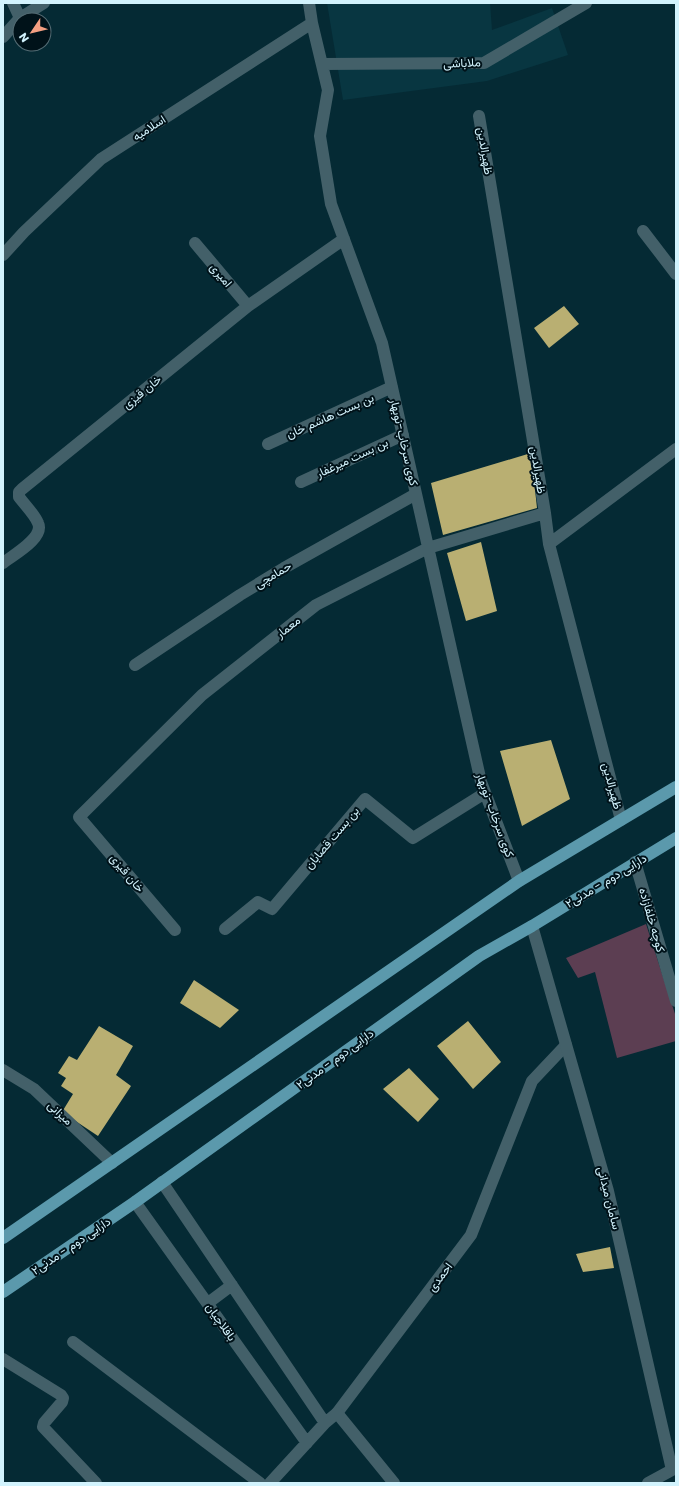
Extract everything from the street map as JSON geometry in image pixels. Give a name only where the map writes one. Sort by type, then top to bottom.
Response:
[{"type":"main road","points":[[3,1238],[519,881],[676,786]]},
{"type":"main road","name":"دارایی دوم - مدنی۲","points":[[3,1292],[136,1202],[479,956],[532,926],[676,838]]},
{"type":"street","points":[[30,12],[44,3]]},
{"type":"street","name":"کوی سرخاب-نوبهار","points":[[309,3],[312,23],[328,90],[320,136],[331,204],[382,343],[481,782],[519,881]]},
{"type":"street","name":"ملاباشی","points":[[322,64],[484,63],[586,3]]},
{"type":"street","name":"اسلامیه","points":[[3,255],[24,232],[102,159],[312,23]]},
{"type":"street","points":[[3,37],[12,27]]},
{"type":"street","name":"ظهیرالدین","points":[[479,116],[549,544],[621,820]]},
{"type":"street","points":[[643,231],[676,274]]},
{"type":"street","name":"خان قیزی","points":[[3,563],[31,542],[38,533],[38,524],[19,497],[18,492],[22,488],[248,306],[344,239]]},
{"type":"street","name":"امیری","points":[[195,242],[248,306]]},
{"type":"street","name":"بن بست هاشم خان","points":[[268,444],[392,387]]},
{"type":"street","name":"بن بست میرغفار","points":[[301,482],[403,434]]},
{"type":"street","points":[[549,544],[676,449]]},
{"type":"street","name":"حمامچی","points":[[135,665],[277,572],[416,494]]},
{"type":"street","name":"معمار","points":[[79,817],[202,695],[316,605],[428,548],[545,513]]},
{"type":"street","name":"بن بست قصابان","points":[[225,929],[258,902],[272,908],[366,798],[413,838],[485,793]]},
{"type":"street","name":"خان قیزی","points":[[79,817],[175,930]]},
{"type":"street","name":"کوچه خلفازاده","points":[[635,862],[676,1001]]},
{"type":"street","name":"سامان میدانی","points":[[532,926],[608,1191],[674,1470]]},
{"type":"street","name":"احمدی","points":[[270,1483],[325,1422],[337,1413],[471,1235],[532,1081],[566,1045]]},
{"type":"street","name":"میزانی","points":[[3,1070],[34,1089],[112,1163]]},
{"type":"street","points":[[162,1182],[325,1422]]},
{"type":"street","name":"باقلاچیان","points":[[136,1202],[307,1443]]},
{"type":"street","points":[[208,1303],[232,1285]]},
{"type":"street","points":[[73,1342],[260,1483]]},
{"type":"street","points":[[3,1359],[61,1395],[63,1398],[62,1402],[44,1423],[43,1427],[96,1483]]},
{"type":"street","points":[[337,1413],[394,1483]]},
{"type":"street","points":[[648,1483],[674,1470]]},
{"type":"shaded area","points":[[327,3],[490,3],[492,30],[552,8],[568,55],[487,81],[343,100]]},
{"type":"shaded area","points":[[646,924],[676,1017],[676,1041],[617,1058],[595,972],[578,978],[566,958]]},
{"type":"building","points":[[564,306],[579,324],[549,348],[534,328]]},
{"type":"building","points":[[531,453],[537,508],[443,535],[431,483]]},
{"type":"building","points":[[481,542],[497,611],[466,621],[447,553]]},
{"type":"building","points":[[551,740],[570,799],[522,826],[500,751]]},
{"type":"building","points":[[194,980],[239,1010],[220,1028],[180,1003]]},
{"type":"building","points":[[468,1021],[501,1062],[473,1089],[437,1046]]},
{"type":"building","points":[[99,1026],[133,1046],[116,1075],[131,1086],[98,1136],[62,1112],[73,1094],[61,1086],[66,1078],[58,1073],[69,1056],[77,1060]]},
{"type":"building","points":[[409,1068],[439,1099],[418,1122],[383,1089]]},
{"type":"building","points":[[610,1247],[614,1268],[583,1272],[576,1254]]}]
